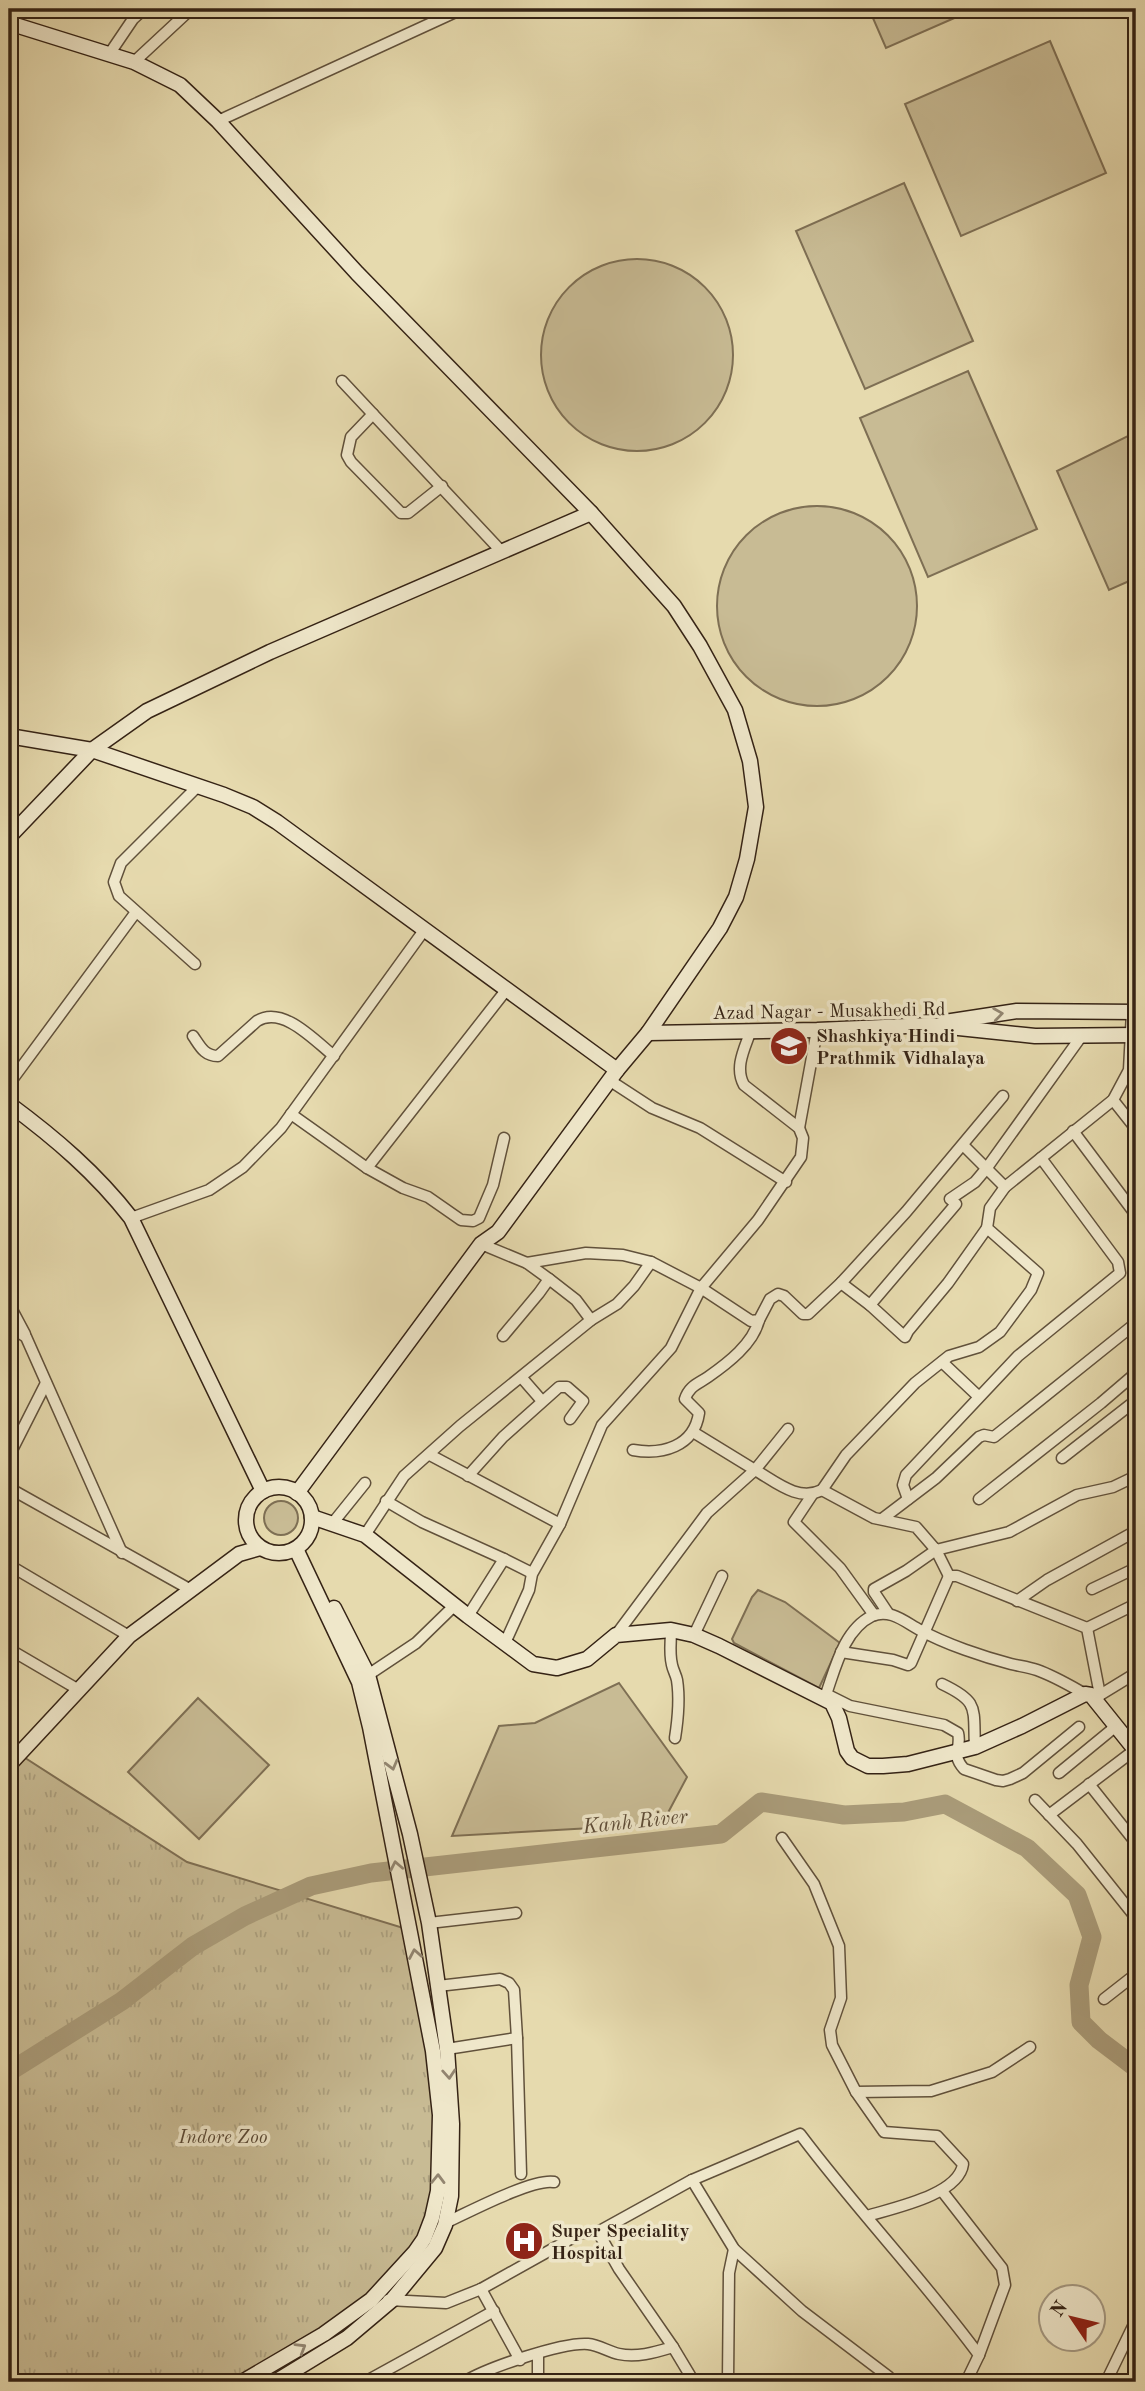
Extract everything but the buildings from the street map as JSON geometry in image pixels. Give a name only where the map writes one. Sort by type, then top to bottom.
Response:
[{"type":"street","points":[[110,53],[133,19],[144,9]]},
{"type":"street","points":[[134,62],[191,9]]},
{"type":"street","points":[[218,121],[462,9]]},
{"type":"street","points":[[9,23],[134,62],[180,85],[218,121],[357,273],[591,513],[674,606],[700,646],[735,710],[750,761],[756,807],[747,859],[736,897],[720,928],[648,1033],[613,1075],[498,1232],[481,1244],[297,1493]]},
{"type":"street","points":[[342,381],[502,552]]},
{"type":"street","points":[[373,414],[351,437],[347,455],[351,463],[401,513],[408,513],[442,486]]},
{"type":"street","points":[[9,837],[92,750],[147,711],[270,652],[591,513]]},
{"type":"street","points":[[9,736],[92,750],[253,807],[507,989],[652,1108],[700,1128],[786,1182]]},
{"type":"street","points":[[195,964],[119,896],[114,882],[121,863],[198,786]]},
{"type":"street","points":[[9,1084],[136,912]]},
{"type":"street","points":[[131,1218],[209,1190],[243,1167],[281,1128],[425,929]]},
{"type":"street","points":[[367,1168],[507,989]]},
{"type":"street","points":[[841,1283],[905,1337],[962,1265],[987,1228],[990,1208],[1005,1187],[1113,1100],[1129,1070],[1134,1012],[1017,1011],[930,1025]]},
{"type":"street","points":[[192,1036],[204,1052],[218,1056],[264,1016],[273,1017],[298,1028],[334,1056]]},
{"type":"street","name":"Azad Nagar - Musakhedi Rd","points":[[648,1033],[930,1025],[1035,1036],[1134,1035]]},
{"type":"street","points":[[505,1643],[529,1590],[532,1573],[561,1524],[602,1425],[671,1348],[701,1288],[758,1220],[801,1157],[803,1138],[799,1128],[744,1085],[739,1077],[751,1030]]},
{"type":"street","points":[[799,1128],[817,1030]]},
{"type":"street","points":[[870,1305],[956,1204],[950,1199],[975,1182],[986,1169],[1083,1034]]},
{"type":"street","points":[[633,1450],[652,1453],[676,1448],[694,1432],[699,1413],[685,1399],[687,1393],[751,1339],[770,1299],[778,1294],[784,1296],[806,1315],[841,1283],[1003,1096]]},
{"type":"street","points":[[1113,1100],[1136,1129]]},
{"type":"street","points":[[9,1104],[81,1162],[112,1193],[131,1218],[264,1491]]},
{"type":"street","points":[[291,1114],[367,1168],[403,1188],[428,1197],[461,1220],[473,1221],[479,1218],[493,1185],[504,1138]]},
{"type":"street","points":[[1073,1131],[1136,1215]]},
{"type":"street","points":[[963,1145],[1005,1187]]},
{"type":"street","points":[[908,1499],[903,1485],[906,1475],[978,1396],[1017,1356],[1120,1273],[1118,1262],[1041,1158]]},
{"type":"street","points":[[874,1615],[840,1568],[794,1522],[846,1455],[915,1383],[949,1356],[979,1347],[999,1332],[1031,1290],[1038,1273],[987,1228]]},
{"type":"street","points":[[481,1244],[527,1263],[576,1300],[591,1320]]},
{"type":"street","points":[[527,1263],[564,1256],[604,1253],[650,1262],[701,1288],[746,1320],[758,1320]]},
{"type":"street","points":[[365,1535],[404,1476],[460,1426],[591,1320],[617,1304],[634,1286],[650,1262]]},
{"type":"street","points":[[503,1336],[549,1279]]},
{"type":"street","points":[[9,1304],[122,1553]]},
{"type":"street","points":[[882,1519],[936,1478],[979,1437],[994,1437],[1136,1323]]},
{"type":"street","points":[[9,1326],[26,1337]]},
{"type":"street","points":[[942,1362],[978,1396]]},
{"type":"street","points":[[979,1499],[1101,1404],[1136,1373]]},
{"type":"street","points":[[522,1378],[542,1401]]},
{"type":"street","points":[[9,1456],[46,1383]]},
{"type":"street","points":[[468,1476],[503,1437],[559,1387],[568,1387],[583,1401],[570,1419]]},
{"type":"street","points":[[1062,1458],[1133,1410],[1118,1388]]},
{"type":"street","points":[[312,1517],[365,1535],[454,1606],[533,1664],[557,1668],[587,1659],[616,1635],[707,1513],[755,1470],[788,1429]]},
{"type":"street","points":[[694,1432],[798,1494],[817,1492],[874,1518],[916,1527],[936,1550],[949,1576],[911,1663],[908,1665],[841,1652]]},
{"type":"street","points":[[430,1455],[561,1524]]},
{"type":"street","points":[[1049,1815],[1136,1750],[1092,1695],[1033,1668],[986,1656],[925,1633],[888,1612],[874,1589],[936,1550],[1009,1532],[1077,1495],[1112,1487],[1136,1476]]},
{"type":"street","points":[[332,1524],[365,1483]]},
{"type":"street","points":[[278,1487],[297,1493],[308,1504],[312,1517],[310,1531],[299,1546],[289,1552],[274,1553],[260,1548],[250,1537],[246,1522],[252,1501],[264,1491],[278,1487]]},
{"type":"street","points":[[9,1488],[191,1590]]},
{"type":"street","points":[[386,1501],[422,1522],[532,1573]]},
{"type":"street","points":[[1017,1601],[1047,1580],[1136,1531]]},
{"type":"street","points":[[275,2382],[347,2339],[392,2301],[430,2254],[445,2223],[451,2196],[453,2161],[447,2049],[429,1923],[410,1834],[368,1675],[299,1546]]},
{"type":"street","points":[[242,2382],[324,2334],[372,2300],[424,2239],[438,2191],[440,2115],[433,2051],[370,1727],[359,1682],[299,1546]]},
{"type":"street","points":[[9,1765],[129,1636],[240,1554],[260,1548]]},
{"type":"street","points":[[468,1616],[504,1559]]},
{"type":"street","points":[[9,1565],[129,1636]]},
{"type":"street","points":[[1092,1589],[1136,1568]]},
{"type":"street","points":[[694,1635],[722,1576]]},
{"type":"street","points":[[949,1576],[957,1576],[1087,1628],[1136,1604]]},
{"type":"street","points":[[368,1675],[416,1643],[454,1606]]},
{"type":"street","points":[[825,1696],[841,1652],[854,1631],[874,1615],[888,1612]]},
{"type":"street","points":[[1087,1628],[1092,1695]]},
{"type":"street","points":[[616,1635],[671,1630],[694,1635],[850,1706],[944,1725],[958,1733],[960,1741],[956,1751],[958,1761],[964,1769],[1003,1781],[1023,1773],[1079,1727]]},
{"type":"street","points":[[671,1630],[670,1654],[672,1669],[677,1678],[678,1699],[675,1738]]},
{"type":"street","points":[[9,1649],[79,1690]]},
{"type":"street","points":[[825,1696],[832,1703],[839,1718],[847,1751],[859,1762],[868,1766],[908,1765],[975,1747],[1136,1673]]},
{"type":"street","points":[[942,1685],[963,1694],[970,1702],[975,1747]]},
{"type":"street","points":[[1059,1773],[1115,1727]]},
{"type":"street","points":[[1089,1784],[1136,1843]]},
{"type":"street","points":[[1035,1800],[1077,1844],[1136,1918]]},
{"type":"street","points":[[782,1838],[814,1884],[839,1946],[841,1998],[830,2030],[832,2045],[856,2092],[884,2132],[937,2136],[963,2164],[962,2171],[942,2191],[867,2216]]},
{"type":"street","points":[[429,1923],[516,1913]]},
{"type":"street","points":[[1104,1999],[1136,1974]]},
{"type":"street","points":[[438,1986],[500,1979],[509,1983],[514,1990],[521,2174]]},
{"type":"street","points":[[447,2049],[517,2038]]},
{"type":"street","points":[[856,2092],[931,2091],[992,2071],[1030,2046]]},
{"type":"street","points":[[372,2300],[446,2303],[481,2288],[582,2233],[598,2232],[692,2180],[800,2134],[979,2355]]},
{"type":"street","points":[[445,2223],[521,2189],[546,2180],[554,2182]]},
{"type":"street","points":[[692,2180],[734,2249],[802,2311],[889,2376]]},
{"type":"street","points":[[942,2191],[1002,2268],[1005,2285],[966,2382]]},
{"type":"street","points":[[598,2232],[619,2269],[694,2382]]},
{"type":"street","points":[[728,2382],[729,2273],[734,2249]]},
{"type":"street","points":[[481,2288],[520,2360]]},
{"type":"street","points":[[365,2382],[494,2311]]},
{"type":"street","points":[[1106,2382],[1132,2340],[1136,2320]]},
{"type":"street","points":[[464,2382],[480,2372],[538,2354],[589,2344],[622,2355],[640,2356],[673,2347]]},
{"type":"street","points":[[538,2354],[538,2382]]},
{"type":"green space","points":[[869,9],[975,9],[886,48]]},
{"type":"green space","points":[[1050,41],[1106,173],[961,236],[905,104]]},
{"type":"green space","points":[[904,183],[973,341],[865,389],[796,231]]},
{"type":"green space","points":[[637,259],[656,260],[674,266],[705,287],[726,318],[732,336],[732,374],[726,392],[705,423],[674,444],[656,450],[637,451],[618,450],[600,444],[569,423],[548,392],[542,374],[541,355],[542,336],[548,318],[569,287],[600,266],[618,260]]},
{"type":"green space","points":[[968,371],[1037,529],[928,577],[860,418]]},
{"type":"green space","points":[[1136,432],[1136,578],[1109,590],[1057,471]]},
{"type":"green space","points":[[817,506],[855,513],[888,535],[910,568],[917,606],[910,644],[888,677],[855,699],[817,706],[779,699],[746,677],[724,644],[717,606],[724,568],[746,535],[779,513]]},
{"type":"green space","points":[[281,1501],[293,1506],[298,1518],[293,1530],[281,1535],[269,1530],[264,1518],[269,1506]]},
{"type":"green space","points":[[758,1590],[785,1602],[840,1643],[819,1688],[734,1643],[732,1639]]},
{"type":"green space","points":[[619,1683],[687,1777],[662,1824],[452,1836],[499,1726],[535,1723]]},
{"type":"green space","points":[[198,1698],[269,1765],[199,1839],[128,1772]]},
{"type":"green space","name":"Indore Zoo","points":[[19,1754],[187,1862],[410,1930],[440,2115],[432,2218],[371,2300],[242,2382],[10,2382],[9,1765]]},
{"type":"waterway","name":"Kanh River","points":[[9,2072],[122,2001],[193,1946],[245,1916],[311,1886],[371,1873],[721,1834],[761,1802],[844,1815],[904,1812],[945,1804],[1027,1848],[1077,1895],[1092,1937],[1079,1985],[1081,2022],[1099,2040],[1136,2068]]},
{"type":"place","name":"Shashkiya Hindi Prathmik Vidhalaya","points":[[789,1046]]},
{"type":"place","name":"Super Speciality Hospital","points":[[524,2241]]}]
